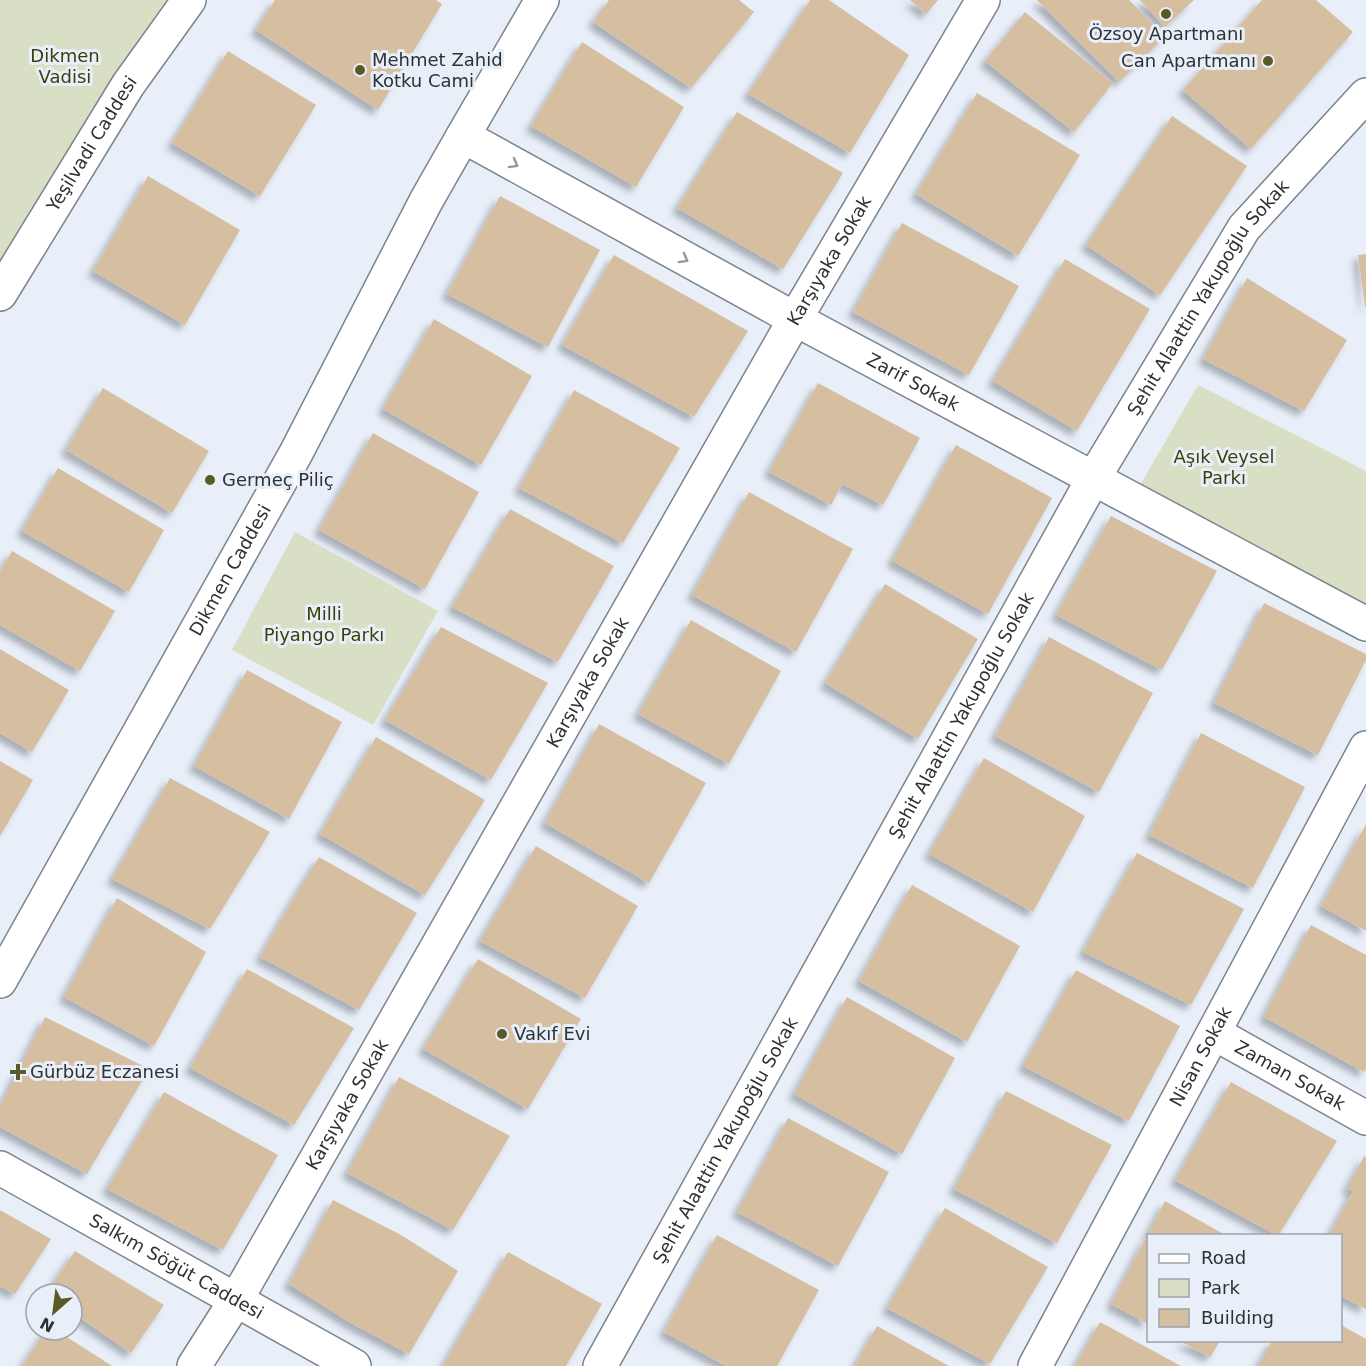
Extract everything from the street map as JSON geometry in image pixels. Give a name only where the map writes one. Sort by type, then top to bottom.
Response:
[{"type":"street","name":"Yeşilvadi Caddesi","points":[[0,294],[128,85],[189,0]]},
{"type":"street","name":"Dikmen Caddesi","points":[[0,981],[296,453],[426,201],[542,0]]},
{"type":"street","name":"Karşıyaka Sokak","points":[[194,1366],[236,1300],[795,320],[982,0]]},
{"type":"street","name":"Şehit Alaattin Yakupoğlu Sokak","points":[[600,1366],[1094,479],[1244,228],[1366,95]]},
{"type":"street","name":"Zarif Sokak","points":[[462,136],[795,320],[1366,624]]},
{"type":"street","name":"Nisan Sokak","points":[[1035,1366],[1366,748]]},
{"type":"street","name":"Zaman Sokak","points":[[1214,1033],[1366,1118]]},
{"type":"street","name":"Salkım Söğüt Caddesi","points":[[0,1168],[354,1366]]},
{"type":"green space","name":"Dikmen Vadisi","points":[[0,0],[189,0],[0,294]]},
{"type":"green space","name":"Aşık Veysel Parkı","points":[[1198,385],[1366,471],[1366,605],[1135,494]]},
{"type":"green space","name":"Milli Piyango Parkı","points":[[295,532],[438,611],[373,725],[232,650]]},
{"type":"building","name":"Mehmet Zahid Kotku Cami","points":[[275,0],[436,0],[442,4],[378,110],[256,30]]},
{"type":"building","points":[[609,0],[739,0],[754,12],[691,88],[593,22]]},
{"type":"building","points":[[810,0],[829,0],[909,55],[850,153],[748,94]]},
{"type":"building","points":[[910,0],[938,0],[926,14]]},
{"type":"building","points":[[1037,0],[1129,0],[1165,36],[1119,82]]},
{"type":"building","name":"Özsoy Apartmanı","points":[[1140,0],[1194,0],[1165,27]]},
{"type":"building","name":"Can Apartmanı","points":[[1262,0],[1316,0],[1353,32],[1251,149],[1183,90]]},
{"type":"building","points":[[1025,12],[1113,83],[1074,132],[985,61]]},
{"type":"building","points":[[582,42],[684,107],[636,187],[531,126]]},
{"type":"building","points":[[228,51],[316,105],[260,196],[172,143]]},
{"type":"building","points":[[977,93],[1080,155],[1018,256],[916,194]]},
{"type":"building","points":[[737,112],[843,173],[783,269],[677,208]]},
{"type":"building","points":[[1172,116],[1247,166],[1160,295],[1086,245]]},
{"type":"building","points":[[148,176],[240,230],[185,325],[93,271]]},
{"type":"building","points":[[500,196],[600,250],[548,347],[447,294]]},
{"type":"building","points":[[902,223],[1019,286],[969,375],[853,312]]},
{"type":"building","points":[[1366,254],[1366,307],[1365,307],[1358,255]]},
{"type":"building","points":[[614,255],[748,331],[694,417],[562,345]]},
{"type":"building","points":[[1065,259],[1150,309],[1077,431],[993,381]]},
{"type":"building","points":[[1247,278],[1347,340],[1304,411],[1203,359]]},
{"type":"building","points":[[434,319],[532,376],[481,465],[383,409]]},
{"type":"building","points":[[818,383],[920,438],[883,505],[842,484],[831,505],[769,472]]},
{"type":"building","points":[[103,388],[209,451],[172,513],[66,450]]},
{"type":"building","points":[[574,390],[680,448],[623,543],[519,488]]},
{"type":"building","points":[[373,433],[479,492],[425,589],[319,530]]},
{"type":"building","points":[[956,445],[1052,498],[988,614],[892,561]]},
{"type":"building","points":[[58,468],[164,530],[129,592],[22,531]]},
{"type":"building","points":[[749,492],[853,549],[796,652],[692,595]]},
{"type":"building","points":[[510,509],[614,566],[558,662],[452,607]]},
{"type":"building","points":[[1111,516],[1217,571],[1162,670],[1056,615]]},
{"type":"building","points":[[12,551],[115,611],[80,671],[0,625],[0,572]]},
{"type":"building","points":[[885,584],[978,639],[918,739],[825,683]]},
{"type":"building","points":[[1264,603],[1366,654],[1366,660],[1318,755],[1214,703]]},
{"type":"building","points":[[691,620],[781,671],[729,764],[638,714]]},
{"type":"building","points":[[441,627],[548,683],[491,780],[385,720]]},
{"type":"building","points":[[1049,637],[1153,693],[1099,792],[995,736]]},
{"type":"building","points":[[0,649],[69,690],[32,752],[0,733]]},
{"type":"building","points":[[247,670],[342,722],[289,819],[194,766]]},
{"type":"building","points":[[599,724],[706,783],[649,883],[545,823]]},
{"type":"building","points":[[1201,733],[1305,787],[1253,888],[1149,835]]},
{"type":"building","points":[[376,737],[485,800],[425,895],[320,834]]},
{"type":"building","points":[[984,758],[1085,816],[1033,912],[929,854]]},
{"type":"building","points":[[0,761],[33,780],[0,836]]},
{"type":"building","points":[[170,778],[270,832],[210,929],[112,879]]},
{"type":"building","points":[[1366,824],[1366,931],[1321,906]]},
{"type":"building","points":[[536,846],[638,906],[585,998],[480,941]]},
{"type":"building","points":[[1137,853],[1244,909],[1191,1005],[1083,952]]},
{"type":"building","points":[[319,857],[417,913],[359,1010],[260,957]]},
{"type":"building","points":[[912,885],[1020,946],[967,1042],[859,981]]},
{"type":"building","points":[[117,898],[206,952],[154,1046],[64,997]]},
{"type":"building","points":[[1311,925],[1366,955],[1366,1069],[1364,1072],[1264,1017]]},
{"type":"building","name":"Vakıf Evi","points":[[478,959],[581,1019],[528,1109],[423,1049]]},
{"type":"building","points":[[247,969],[354,1028],[294,1125],[190,1068]]},
{"type":"building","points":[[1076,970],[1180,1026],[1129,1121],[1023,1066]]},
{"type":"building","points":[[847,997],[955,1058],[902,1154],[794,1094]]},
{"type":"building","points":[[45,1017],[149,1069],[87,1174],[0,1127],[0,1107]]},
{"type":"building","points":[[399,1077],[510,1136],[453,1230],[347,1173]]},
{"type":"building","points":[[1231,1082],[1337,1141],[1279,1234],[1274,1234],[1175,1180]]},
{"type":"building","points":[[1006,1091],[1112,1145],[1057,1243],[954,1189]]},
{"type":"building","points":[[164,1092],[278,1155],[223,1250],[107,1189]]},
{"type":"building","points":[[788,1118],[889,1172],[838,1266],[737,1212]]},
{"type":"building","points":[[1364,1156],[1366,1157],[1366,1309],[1342,1297],[1342,1234],[1330,1234],[1353,1191],[1347,1189]]},
{"type":"building","points":[[333,1200],[401,1235],[458,1271],[409,1354],[351,1323],[289,1284]]},
{"type":"building","points":[[1165,1201],[1223,1234],[1148,1234]]},
{"type":"building","points":[[945,1208],[1048,1267],[990,1364],[887,1308]]},
{"type":"building","points":[[0,1210],[51,1239],[15,1294],[0,1286]]},
{"type":"building","points":[[717,1235],[819,1290],[777,1366],[726,1366],[664,1332]]},
{"type":"building","points":[[1147,1235],[1147,1323],[1111,1304]]},
{"type":"building","points":[[75,1251],[164,1305],[131,1353],[84,1320],[84,1282],[54,1282]]},
{"type":"building","points":[[508,1252],[602,1304],[566,1366],[443,1366]]},
{"type":"building","points":[[1100,1322],[1181,1366],[1075,1366]]},
{"type":"building","points":[[877,1326],[949,1366],[855,1366]]},
{"type":"building","points":[[1342,1326],[1366,1339],[1366,1366],[1258,1366],[1271,1342],[1342,1342]]},
{"type":"building","points":[[38,1342],[75,1342],[112,1366],[22,1366]]},
{"type":"building","points":[[1182,1342],[1219,1342],[1210,1357]]},
{"type":"place","name":"Özsoy Apartmanı","points":[[1166,14]]},
{"type":"place","name":"Can Apartmanı","points":[[1268,61]]},
{"type":"place","name":"Mehmet Zahid Kotku Cami","points":[[360,70]]},
{"type":"place","name":"Germeç Piliç","points":[[210,480]]},
{"type":"place","name":"Vakıf Evi","points":[[502,1034]]},
{"type":"place","name":"Gürbüz Eczanesi","points":[[18,1072]]}]
